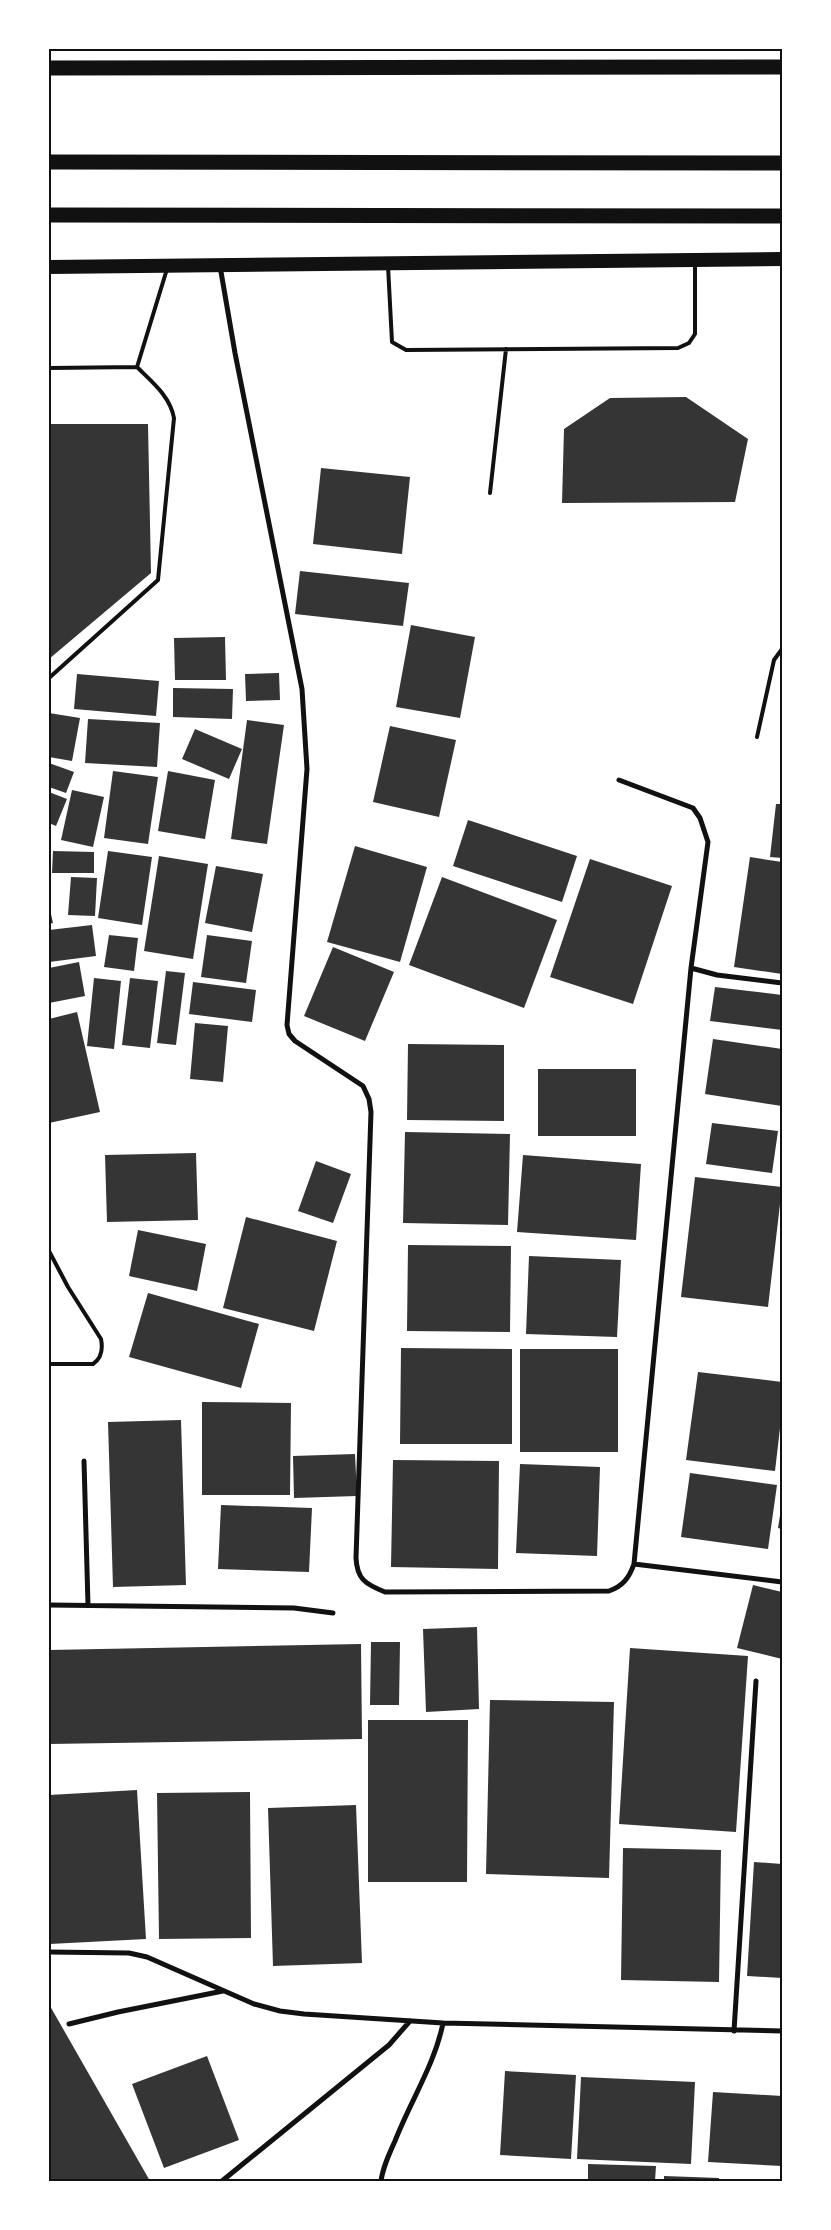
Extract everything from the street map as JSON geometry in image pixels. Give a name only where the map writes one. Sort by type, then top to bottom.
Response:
[{"type":"highway","points":[[49,68],[782,67]]},
{"type":"highway","points":[[49,162],[782,163]]},
{"type":"highway","points":[[49,215],[782,216]]},
{"type":"highway","points":[[49,267],[782,259]]},
{"type":"street","points":[[220,266],[302,689],[307,769],[287,1025],[289,1034],[295,1041],[354,1078],[363,1086],[369,1099],[371,1112],[357,1572],[364,1581],[384,1592],[609,1591],[620,1588],[629,1576],[634,1564],[691,968],[708,842],[704,826],[693,808],[620,780]]},
{"type":"street","points":[[691,968],[717,975],[782,982]]},
{"type":"street","points":[[84,1461],[88,1605]]},
{"type":"street","points":[[634,1564],[782,1582]]},
{"type":"street","points":[[49,1605],[294,1608],[333,1613]]},
{"type":"street","points":[[734,2030],[756,1681]]},
{"type":"street","points":[[49,1952],[129,1953],[147,1957],[254,2004],[280,2011],[410,2021],[782,2031]]},
{"type":"street","points":[[69,2024],[118,2012],[224,1991]]},
{"type":"street","points":[[222,2181],[389,2046],[410,2021]]},
{"type":"street","points":[[381,2181],[382,2172],[403,2121],[439,2044],[443,2022]]},
{"type":"lane","points":[[388,264],[392,342],[406,350],[678,348],[689,343],[695,334],[695,260]]},
{"type":"lane","points":[[137,367],[168,266]]},
{"type":"lane","points":[[490,492],[506,349]]},
{"type":"lane","points":[[49,368],[137,367],[164,395],[172,407],[174,418],[158,580],[49,678]]},
{"type":"lane","points":[[757,737],[774,660],[782,649]]},
{"type":"lane","points":[[49,1251],[68,1287],[101,1339],[103,1348],[99,1361],[94,1364],[49,1364]]},
{"type":"building","points":[[686,397],[748,439],[735,502],[562,503],[564,429],[610,398]]},
{"type":"building","points":[[49,424],[148,424],[151,573],[49,659]]},
{"type":"building","points":[[321,468],[410,477],[402,554],[313,544]]},
{"type":"building","points":[[300,571],[409,583],[403,626],[295,614]]},
{"type":"building","points":[[411,625],[475,637],[460,718],[396,707]]},
{"type":"building","points":[[225,637],[226,680],[175,680],[174,638]]},
{"type":"building","points":[[279,673],[280,700],[246,701],[245,674]]},
{"type":"building","points":[[77,674],[159,681],[156,716],[74,709]]},
{"type":"building","points":[[173,688],[233,689],[232,719],[173,717]]},
{"type":"building","points":[[49,713],[80,718],[72,761],[49,757]]},
{"type":"building","points":[[88,719],[160,723],[157,767],[85,763]]},
{"type":"building","points":[[247,720],[284,725],[267,844],[231,839]]},
{"type":"building","points":[[390,726],[456,740],[439,817],[373,802]]},
{"type":"building","points":[[195,729],[242,749],[229,779],[182,759]]},
{"type":"building","points":[[49,763],[74,772],[66,793],[49,787]]},
{"type":"building","points":[[113,771],[158,777],[148,844],[104,838]]},
{"type":"building","points":[[168,771],[215,780],[205,839],[158,831]]},
{"type":"building","points":[[72,790],[104,797],[93,847],[61,840]]},
{"type":"building","points":[[49,792],[67,799],[56,826],[49,823]]},
{"type":"building","points":[[776,804],[782,804],[782,858],[770,857]]},
{"type":"building","points":[[468,820],[577,856],[562,902],[453,866]]},
{"type":"building","points":[[355,846],[427,867],[400,962],[327,942]]},
{"type":"building","points":[[53,851],[94,852],[94,873],[52,873]]},
{"type":"building","points":[[108,851],[152,857],[142,925],[98,918]]},
{"type":"building","points":[[159,856],[208,864],[193,959],[144,951]]},
{"type":"building","points":[[750,857],[782,862],[782,974],[734,967]]},
{"type":"building","points":[[590,859],[672,886],[633,1004],[550,977]]},
{"type":"building","points":[[216,866],[263,874],[252,932],[205,923]]},
{"type":"building","points":[[71,877],[97,878],[95,916],[68,915]]},
{"type":"building","points":[[442,877],[557,920],[524,1008],[409,965]]},
{"type":"building","points":[[49,905],[53,923],[49,924]]},
{"type":"building","points":[[92,925],[96,956],[49,962],[49,930]]},
{"type":"building","points":[[109,935],[138,938],[134,971],[104,967]]},
{"type":"building","points":[[207,935],[252,941],[246,983],[201,977]]},
{"type":"building","points":[[333,947],[394,972],[365,1041],[304,1016]]},
{"type":"building","points":[[79,962],[85,996],[49,1003],[49,968]]},
{"type":"building","points":[[166,971],[185,973],[176,1045],[157,1043]]},
{"type":"building","points":[[94,978],[121,981],[114,1049],[87,1046]]},
{"type":"building","points":[[130,978],[158,981],[150,1048],[122,1045]]},
{"type":"building","points":[[193,982],[256,990],[252,1022],[189,1014]]},
{"type":"building","points":[[715,987],[782,995],[782,1030],[710,1021]]},
{"type":"building","points":[[77,1012],[100,1112],[49,1123],[49,1019]]},
{"type":"building","points":[[195,1023],[228,1026],[223,1082],[190,1079]]},
{"type":"building","points":[[713,1039],[782,1049],[782,1106],[705,1094]]},
{"type":"building","points":[[408,1044],[504,1045],[504,1121],[407,1120]]},
{"type":"building","points":[[538,1069],[636,1069],[636,1136],[538,1136]]},
{"type":"building","points":[[712,1123],[778,1131],[772,1173],[706,1164]]},
{"type":"building","points":[[405,1132],[510,1134],[508,1225],[403,1223]]},
{"type":"building","points":[[196,1153],[198,1220],[107,1222],[105,1155]]},
{"type":"building","points":[[523,1155],[641,1164],[636,1240],[517,1232]]},
{"type":"building","points":[[316,1161],[351,1174],[333,1223],[298,1211]]},
{"type":"building","points":[[695,1177],[782,1187],[768,1307],[681,1297]]},
{"type":"building","points":[[246,1217],[337,1241],[314,1331],[223,1308]]},
{"type":"building","points":[[138,1230],[206,1244],[197,1291],[129,1276]]},
{"type":"building","points":[[408,1245],[511,1246],[510,1332],[407,1331]]},
{"type":"building","points":[[529,1256],[621,1260],[617,1337],[526,1334]]},
{"type":"building","points":[[148,1293],[259,1324],[241,1388],[129,1357]]},
{"type":"building","points":[[401,1348],[512,1349],[512,1444],[400,1444]]},
{"type":"building","points":[[520,1349],[618,1349],[618,1452],[520,1452]]},
{"type":"building","points":[[698,1372],[782,1382],[782,1411],[775,1471],[686,1460]]},
{"type":"building","points":[[202,1402],[291,1403],[290,1495],[202,1495]]},
{"type":"building","points":[[181,1420],[186,1585],[113,1587],[108,1422]]},
{"type":"building","points":[[355,1454],[357,1496],[294,1498],[293,1456]]},
{"type":"building","points":[[393,1460],[499,1461],[498,1569],[391,1567]]},
{"type":"building","points":[[520,1464],[600,1467],[597,1556],[516,1553]]},
{"type":"building","points":[[690,1473],[777,1485],[768,1549],[681,1537]]},
{"type":"building","points":[[221,1505],[312,1508],[309,1572],[218,1569]]},
{"type":"building","points":[[782,1509],[782,1529],[778,1528]]},
{"type":"building","points":[[753,1585],[782,1592],[782,1659],[737,1648]]},
{"type":"building","points":[[477,1627],[479,1709],[426,1712],[423,1629]]},
{"type":"building","points":[[371,1642],[400,1642],[399,1705],[370,1705]]},
{"type":"building","points":[[361,1644],[362,1739],[49,1744],[49,1650]]},
{"type":"building","points":[[630,1648],[748,1656],[736,1832],[619,1824]]},
{"type":"building","points":[[490,1700],[614,1702],[609,1878],[486,1874]]},
{"type":"building","points":[[368,1720],[468,1720],[467,1882],[368,1882]]},
{"type":"building","points":[[137,1790],[146,1939],[50,1944],[49,1795]]},
{"type":"building","points":[[250,1792],[251,1938],[159,1939],[157,1793]]},
{"type":"building","points":[[356,1805],[362,1963],[273,1966],[268,1808]]},
{"type":"building","points":[[623,1848],[721,1850],[719,1982],[621,1980]]},
{"type":"building","points":[[754,1862],[782,1864],[782,1978],[747,1976]]},
{"type":"building","points":[[50,2006],[150,2181],[49,2181]]},
{"type":"building","points":[[207,2056],[239,2140],[164,2168],[132,2084]]},
{"type":"building","points":[[505,2071],[576,2075],[571,2159],[500,2155]]},
{"type":"building","points":[[581,2077],[695,2082],[691,2164],[577,2159]]},
{"type":"building","points":[[713,2092],[782,2096],[782,2166],[708,2162]]},
{"type":"building","points":[[588,2164],[656,2166],[655,2181],[588,2181]]},
{"type":"building","points":[[664,2176],[719,2178],[719,2181],[664,2181]]}]
